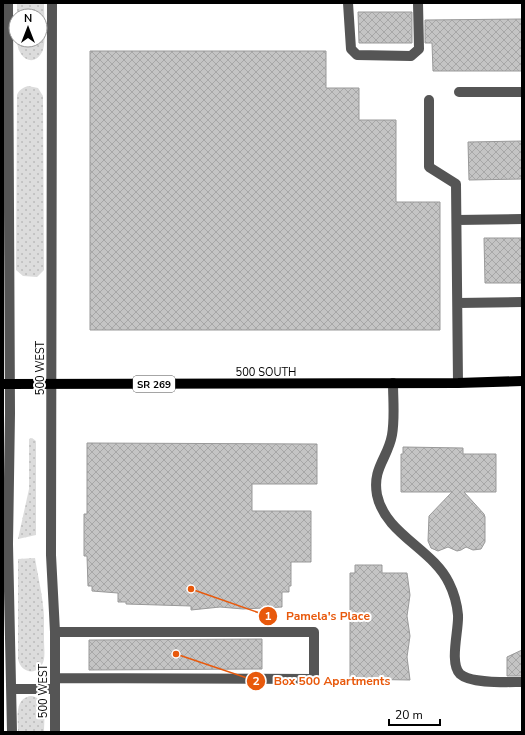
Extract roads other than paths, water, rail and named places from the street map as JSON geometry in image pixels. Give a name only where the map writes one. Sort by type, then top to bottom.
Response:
[{"type":"main road","name":"500 SOUTH","points":[[6,384],[458,383],[522,381]]},
{"type":"street","points":[[8,3],[6,413],[12,689],[7,708],[12,732]]},
{"type":"street","name":"500 WEST","points":[[52,3],[52,566],[55,632],[55,732]]},
{"type":"street","points":[[348,3],[351,49],[357,55],[411,56],[419,49],[418,3]]},
{"type":"street","points":[[459,92],[522,92]]},
{"type":"street","points":[[429,100],[429,167],[456,184],[458,383]]},
{"type":"street","points":[[457,220],[522,219]]},
{"type":"street","points":[[458,303],[522,302]]},
{"type":"street","points":[[3,374],[6,384]]},
{"type":"street","points":[[393,383],[392,434],[390,443],[377,474],[377,495],[380,504],[390,521],[439,569],[447,580],[453,593],[458,615],[454,662],[458,672],[470,679],[522,682]]},
{"type":"street","points":[[12,689],[55,684],[314,679],[314,632],[55,632]]},
{"type":"place","name":"Pamela's Place","points":[[191,589]]},
{"type":"place","name":"Box 500 Apartments","points":[[176,654]]}]
